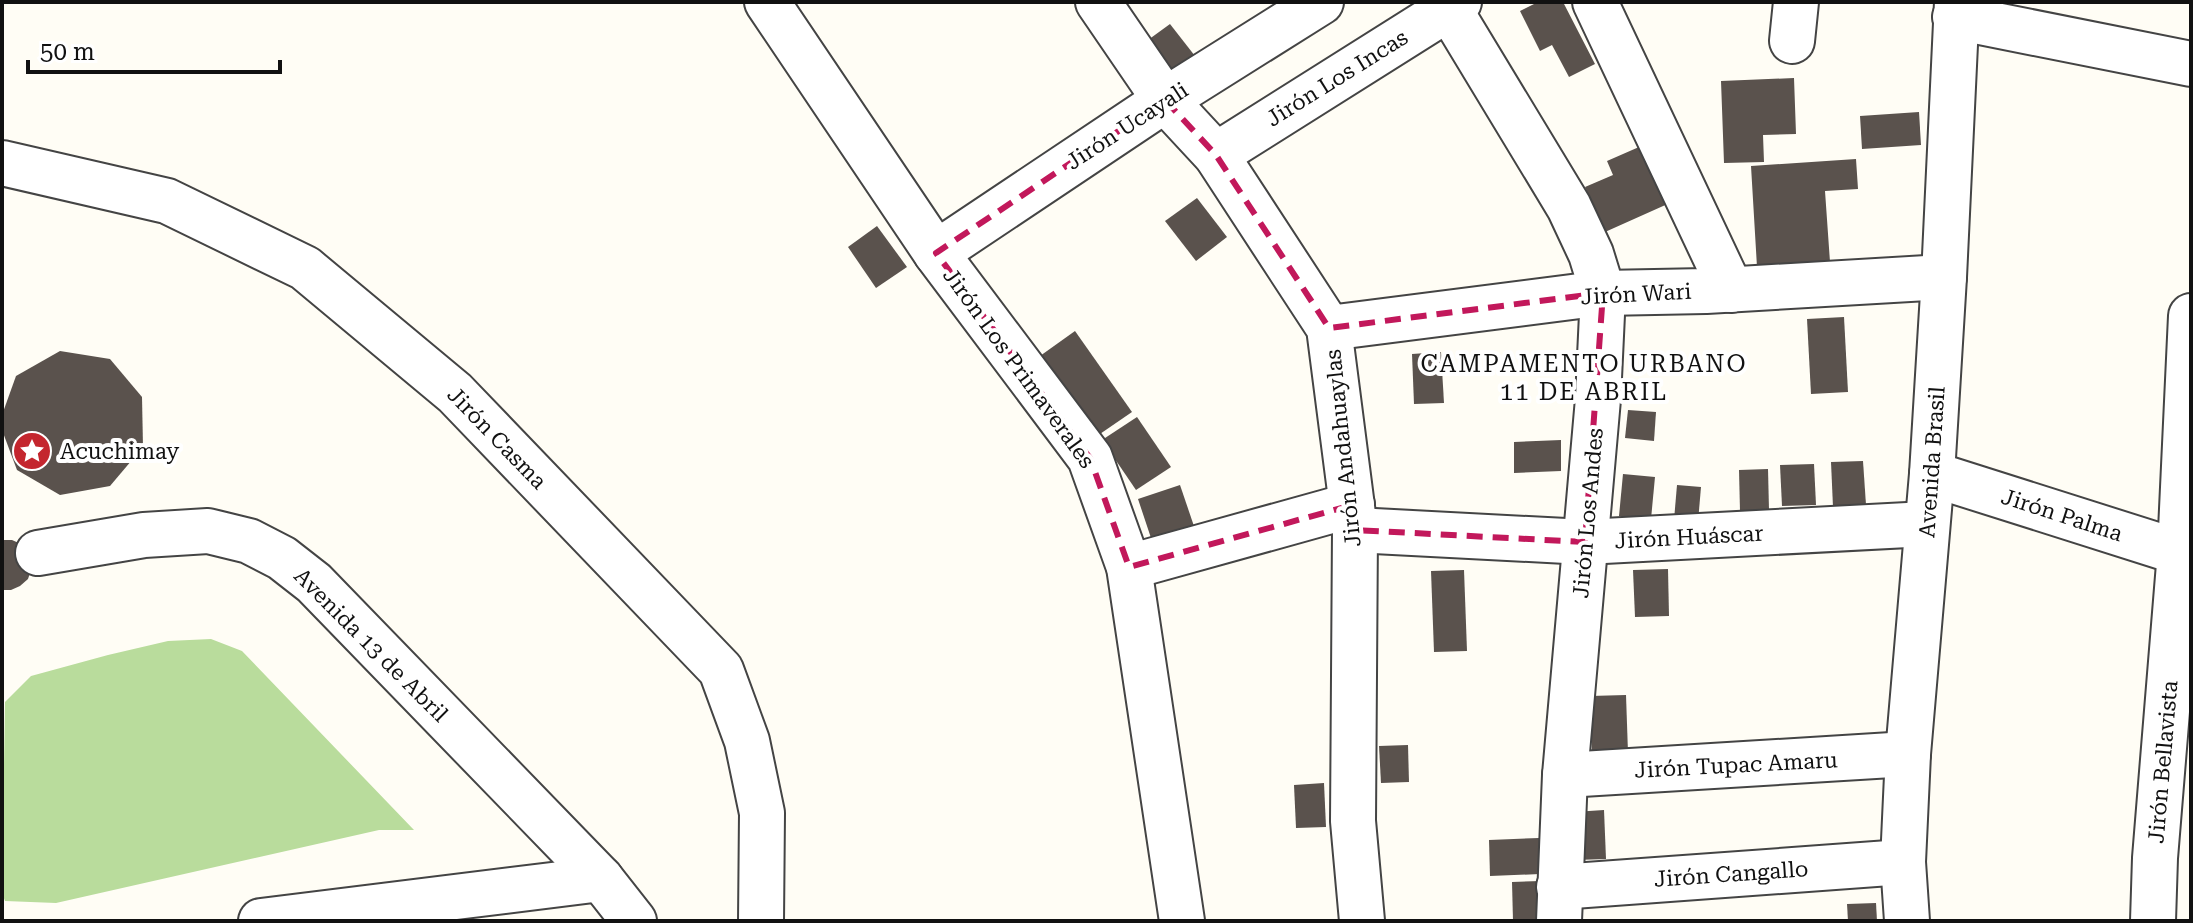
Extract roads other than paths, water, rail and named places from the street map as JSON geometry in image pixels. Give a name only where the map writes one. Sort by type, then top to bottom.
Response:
[{"type":"street","name":"Jirón Los Primaverales","points":[[767,2],[936,253],[1090,458],[1129,567],[1182,921]]},
{"type":"street","name":"Jirón Andahuaylas","points":[[1098,2],[1165,100],[1216,155],[1329,328],[1353,518],[1353,821],[1362,921]]},
{"type":"street","name":"Jirón Ucayali","points":[[936,253],[1165,100],[1321,2]]},
{"type":"street","points":[[1595,2],[1731,290]]},
{"type":"street","name":"Jirón Los Incas","points":[[1216,155],[1451,4]]},
{"type":"street","name":"Jirón Los Andes","points":[[1451,4],[1569,207],[1591,254],[1603,293],[1598,399],[1565,775],[1559,904]]},
{"type":"street","points":[[1956,9],[2191,64]]},
{"type":"street","name":"Avenida Brasil","points":[[1907,921],[1903,862],[1908,754],[1932,474],[1956,9]]},
{"type":"street","name":"Jirón Casma","points":[[2,163],[167,201],[305,268],[455,393],[721,670],[747,741],[762,813],[761,921]]},
{"type":"street","name":"Jirón Wari","points":[[1329,328],[1603,293],[1731,290],[1944,277]]},
{"type":"street","name":"Jirón Bellavista","points":[[2153,921],[2155,858],[2185,554],[2191,316]]},
{"type":"street","name":"Jirón Palma","points":[[1932,474],[2185,554]]},
{"type":"street","name":"Jirón Huáscar","points":[[1129,567],[1353,518],[1585,542],[1927,524]]},
{"type":"street","name":"Avenida 13 de Abril","points":[[38,553],[144,535],[208,531],[249,541],[282,558],[324,593],[601,879],[634,921]]},
{"type":"street","name":"Jirón Tupac Amaru","points":[[1565,775],[1908,754]]},
{"type":"street","name":"Jirón Cangallo","points":[[1559,904],[1903,862]]},
{"type":"street","points":[[261,921],[601,879]]},
{"type":"place","name":"Acuchimay","points":[[32,451]]},
{"type":"district","name":"CAMPAMENTO URBANO 11 DE ABRIL","points":[[1584,378]]}]
